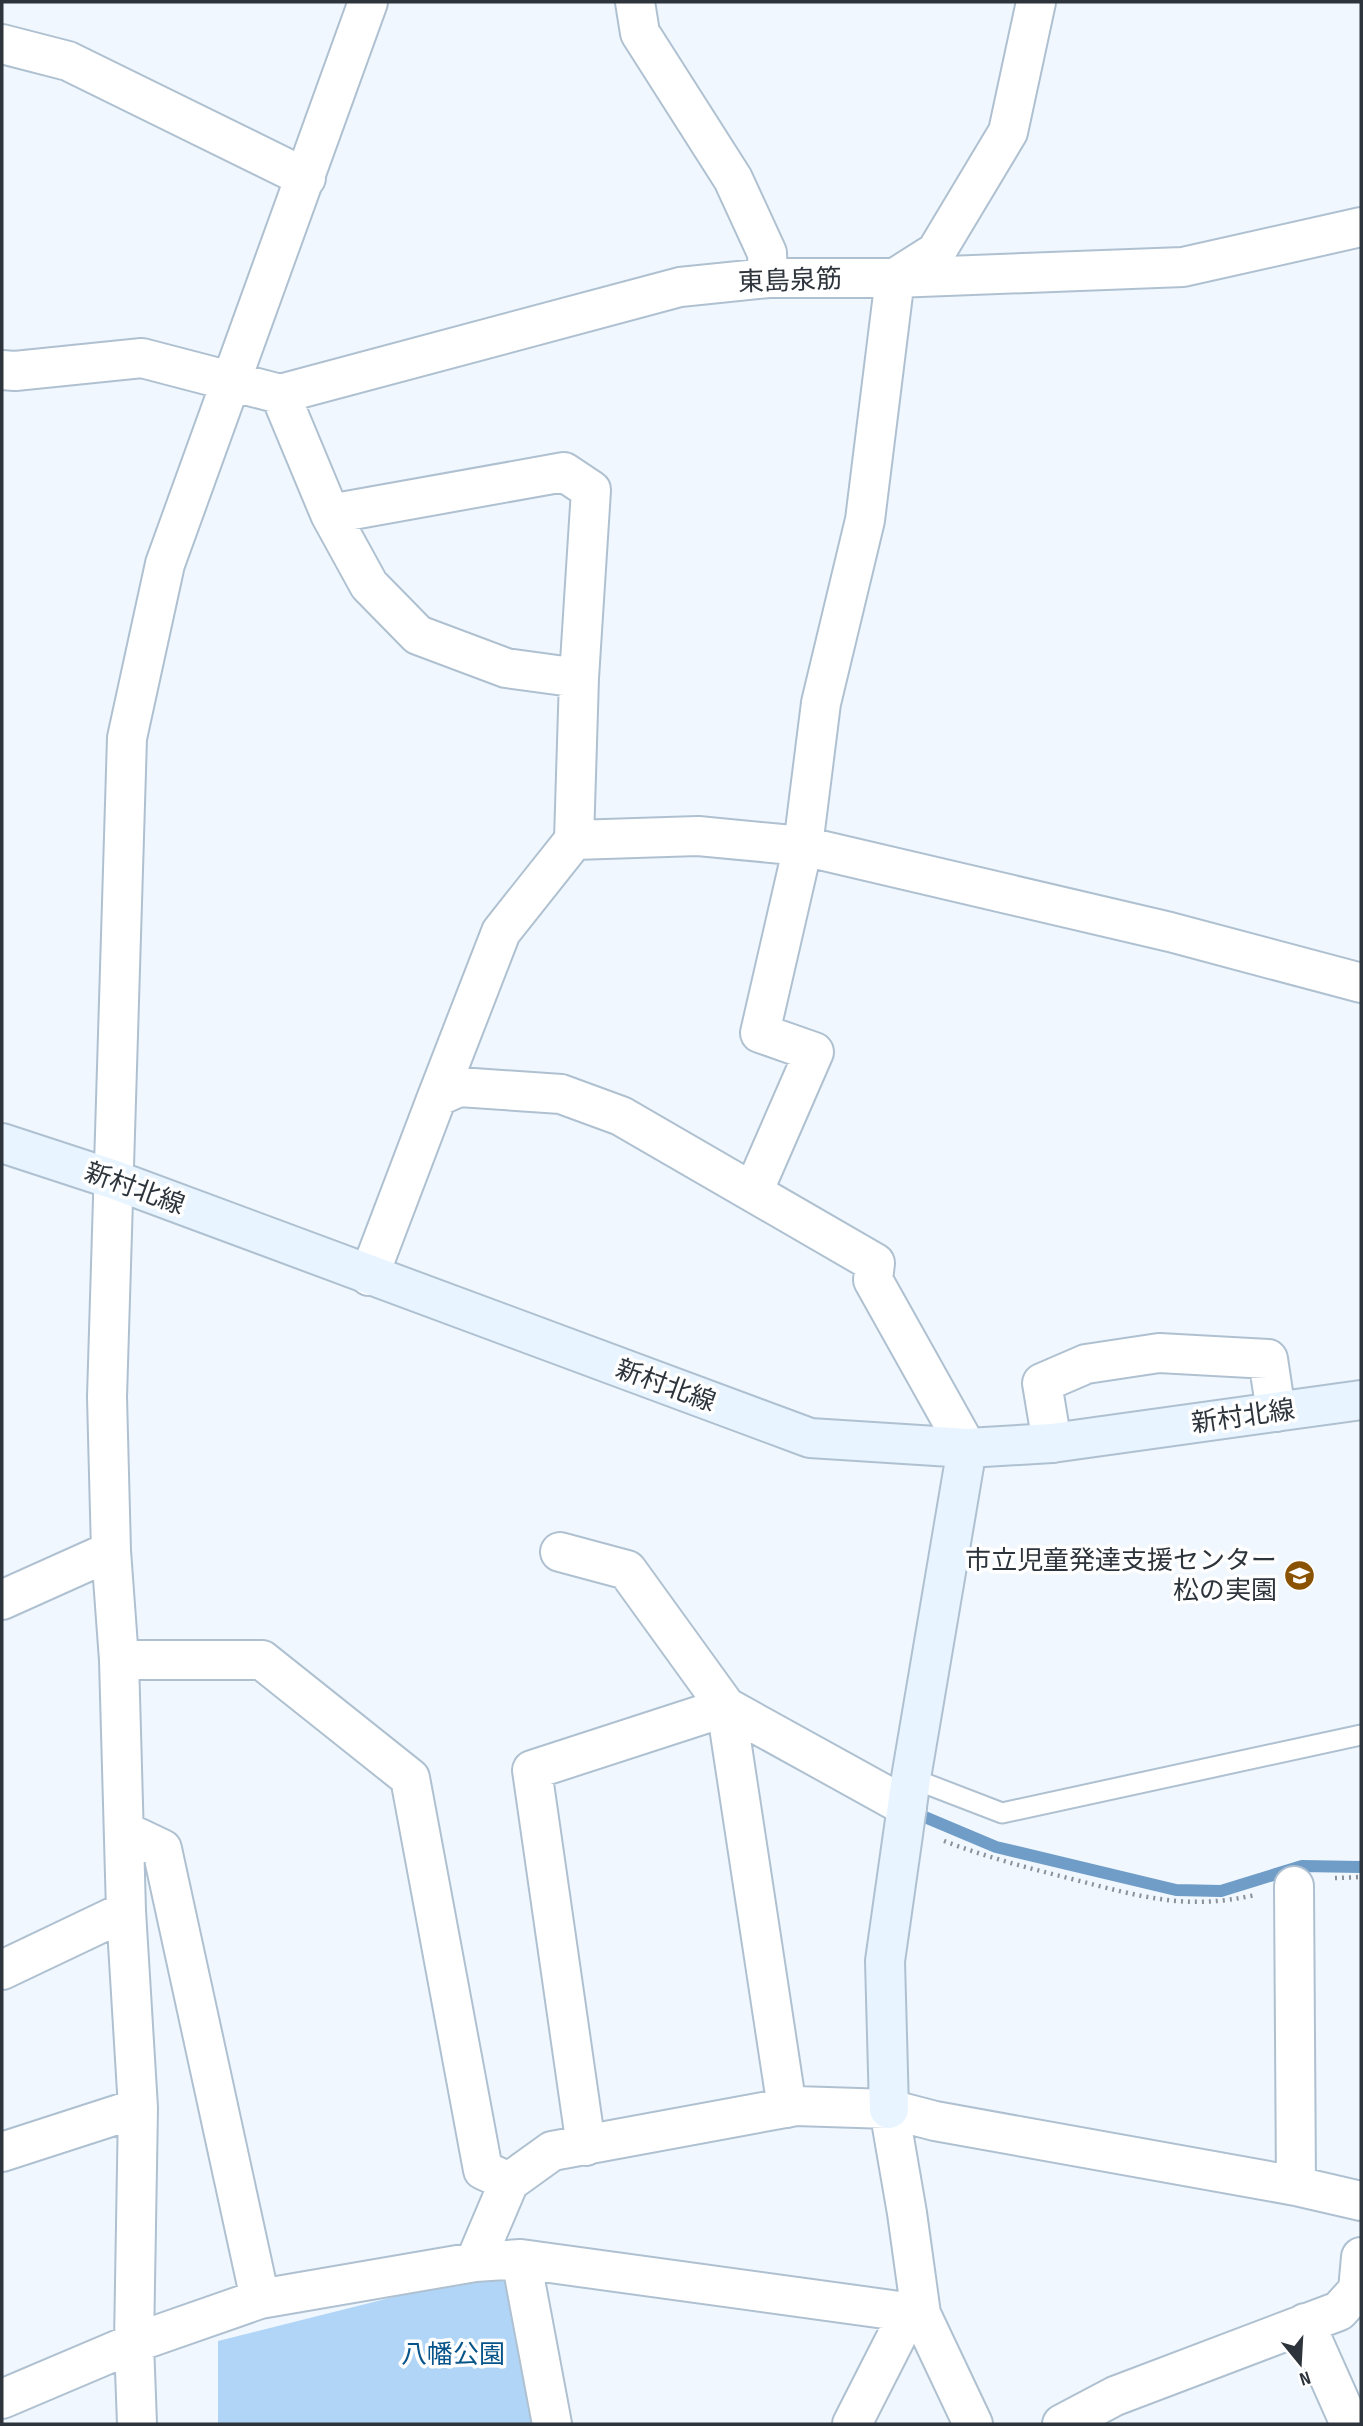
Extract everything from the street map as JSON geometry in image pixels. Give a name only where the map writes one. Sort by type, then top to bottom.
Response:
[{"type":"street","points":[[137,2424],[134,2343],[138,2108],[126,1911],[119,1660],[111,1551],[107,1397],[116,1180],[127,738],[164,564],[368,2]]},
{"type":"street","points":[[635,2],[640,33],[733,179],[767,253],[768,278]]},
{"type":"street","points":[[753,1192],[814,1052],[760,1033],[803,846],[821,703],[865,520],[895,278],[936,252],[1008,132],[1036,2]]},
{"type":"street","points":[[2,44],[68,61],[306,178]]},
{"type":"street","name":"東島泉筋","points":[[280,394],[680,287],[768,278],[895,278],[1183,267],[1361,227]]},
{"type":"street","points":[[2,370],[15,371],[142,358],[280,394],[330,514],[369,585],[418,635],[506,668],[579,678]]},
{"type":"street","points":[[330,514],[565,472],[592,490],[579,678],[574,840],[501,932],[369,1276]]},
{"type":"street","points":[[574,840],[698,835],[803,846],[1170,932],[1361,983]]},
{"type":"street","points":[[437,1097],[459,1087],[561,1094],[621,1116],[875,1263],[873,1280],[967,1448],[908,1803],[885,1961],[889,2109],[907,2213],[915,2313],[973,2424]]},
{"type":"street","name":"新村北線","points":[[2,1143],[116,1180],[810,1438],[967,1448],[1052,1443],[1361,1400]]},
{"type":"street","points":[[1052,1443],[1042,1383],[1086,1364],[1159,1353],[1268,1359],[1276,1412]]},
{"type":"street","points":[[2,1600],[111,1551]]},
{"type":"street","points":[[560,1552],[627,1570],[726,1707],[908,1803]]},
{"type":"street","points":[[119,1660],[262,1660],[410,1778],[482,2170],[509,2182]]},
{"type":"street","points":[[726,1707],[787,2108]]},
{"type":"street","points":[[586,2146],[532,1770],[726,1707]]},
{"type":"street","points":[[124,1831],[162,1849],[260,2299]]},
{"type":"street","points":[[1294,1886],[1296,2186]]},
{"type":"street","points":[[2,1970],[126,1911]]},
{"type":"street","points":[[474,2262],[509,2182],[552,2151],[796,2106],[889,2109],[935,2121],[1296,2186],[1361,2202]]},
{"type":"street","points":[[2,2152],[138,2108]]},
{"type":"street","points":[[1062,2424],[1115,2396],[1339,2311],[1358,2290],[1361,2257]]},
{"type":"street","points":[[2,2399],[134,2343],[260,2299],[474,2262],[521,2259],[915,2313]]},
{"type":"street","points":[[521,2259],[552,2424]]},
{"type":"street","points":[[852,2424],[915,2313]]},
{"type":"street","points":[[1306,2323],[1350,2424]]},
{"type":"lane","points":[[908,1803],[1002,1813],[1361,1735]]},
{"type":"path","points":[[908,1803],[987,1858],[1160,1901],[1226,1902],[1294,1886]]},
{"type":"green space","name":"八幡公園","points":[[509,2268],[537,2424],[218,2424],[218,2341]]},
{"type":"waterway","points":[[920,1815],[996,1847],[1176,1890],[1221,1891],[1302,1866],[1361,1867]]},
{"type":"place","name":"市立児童発達支援センター 松の実園","points":[[1300,1575]]}]
